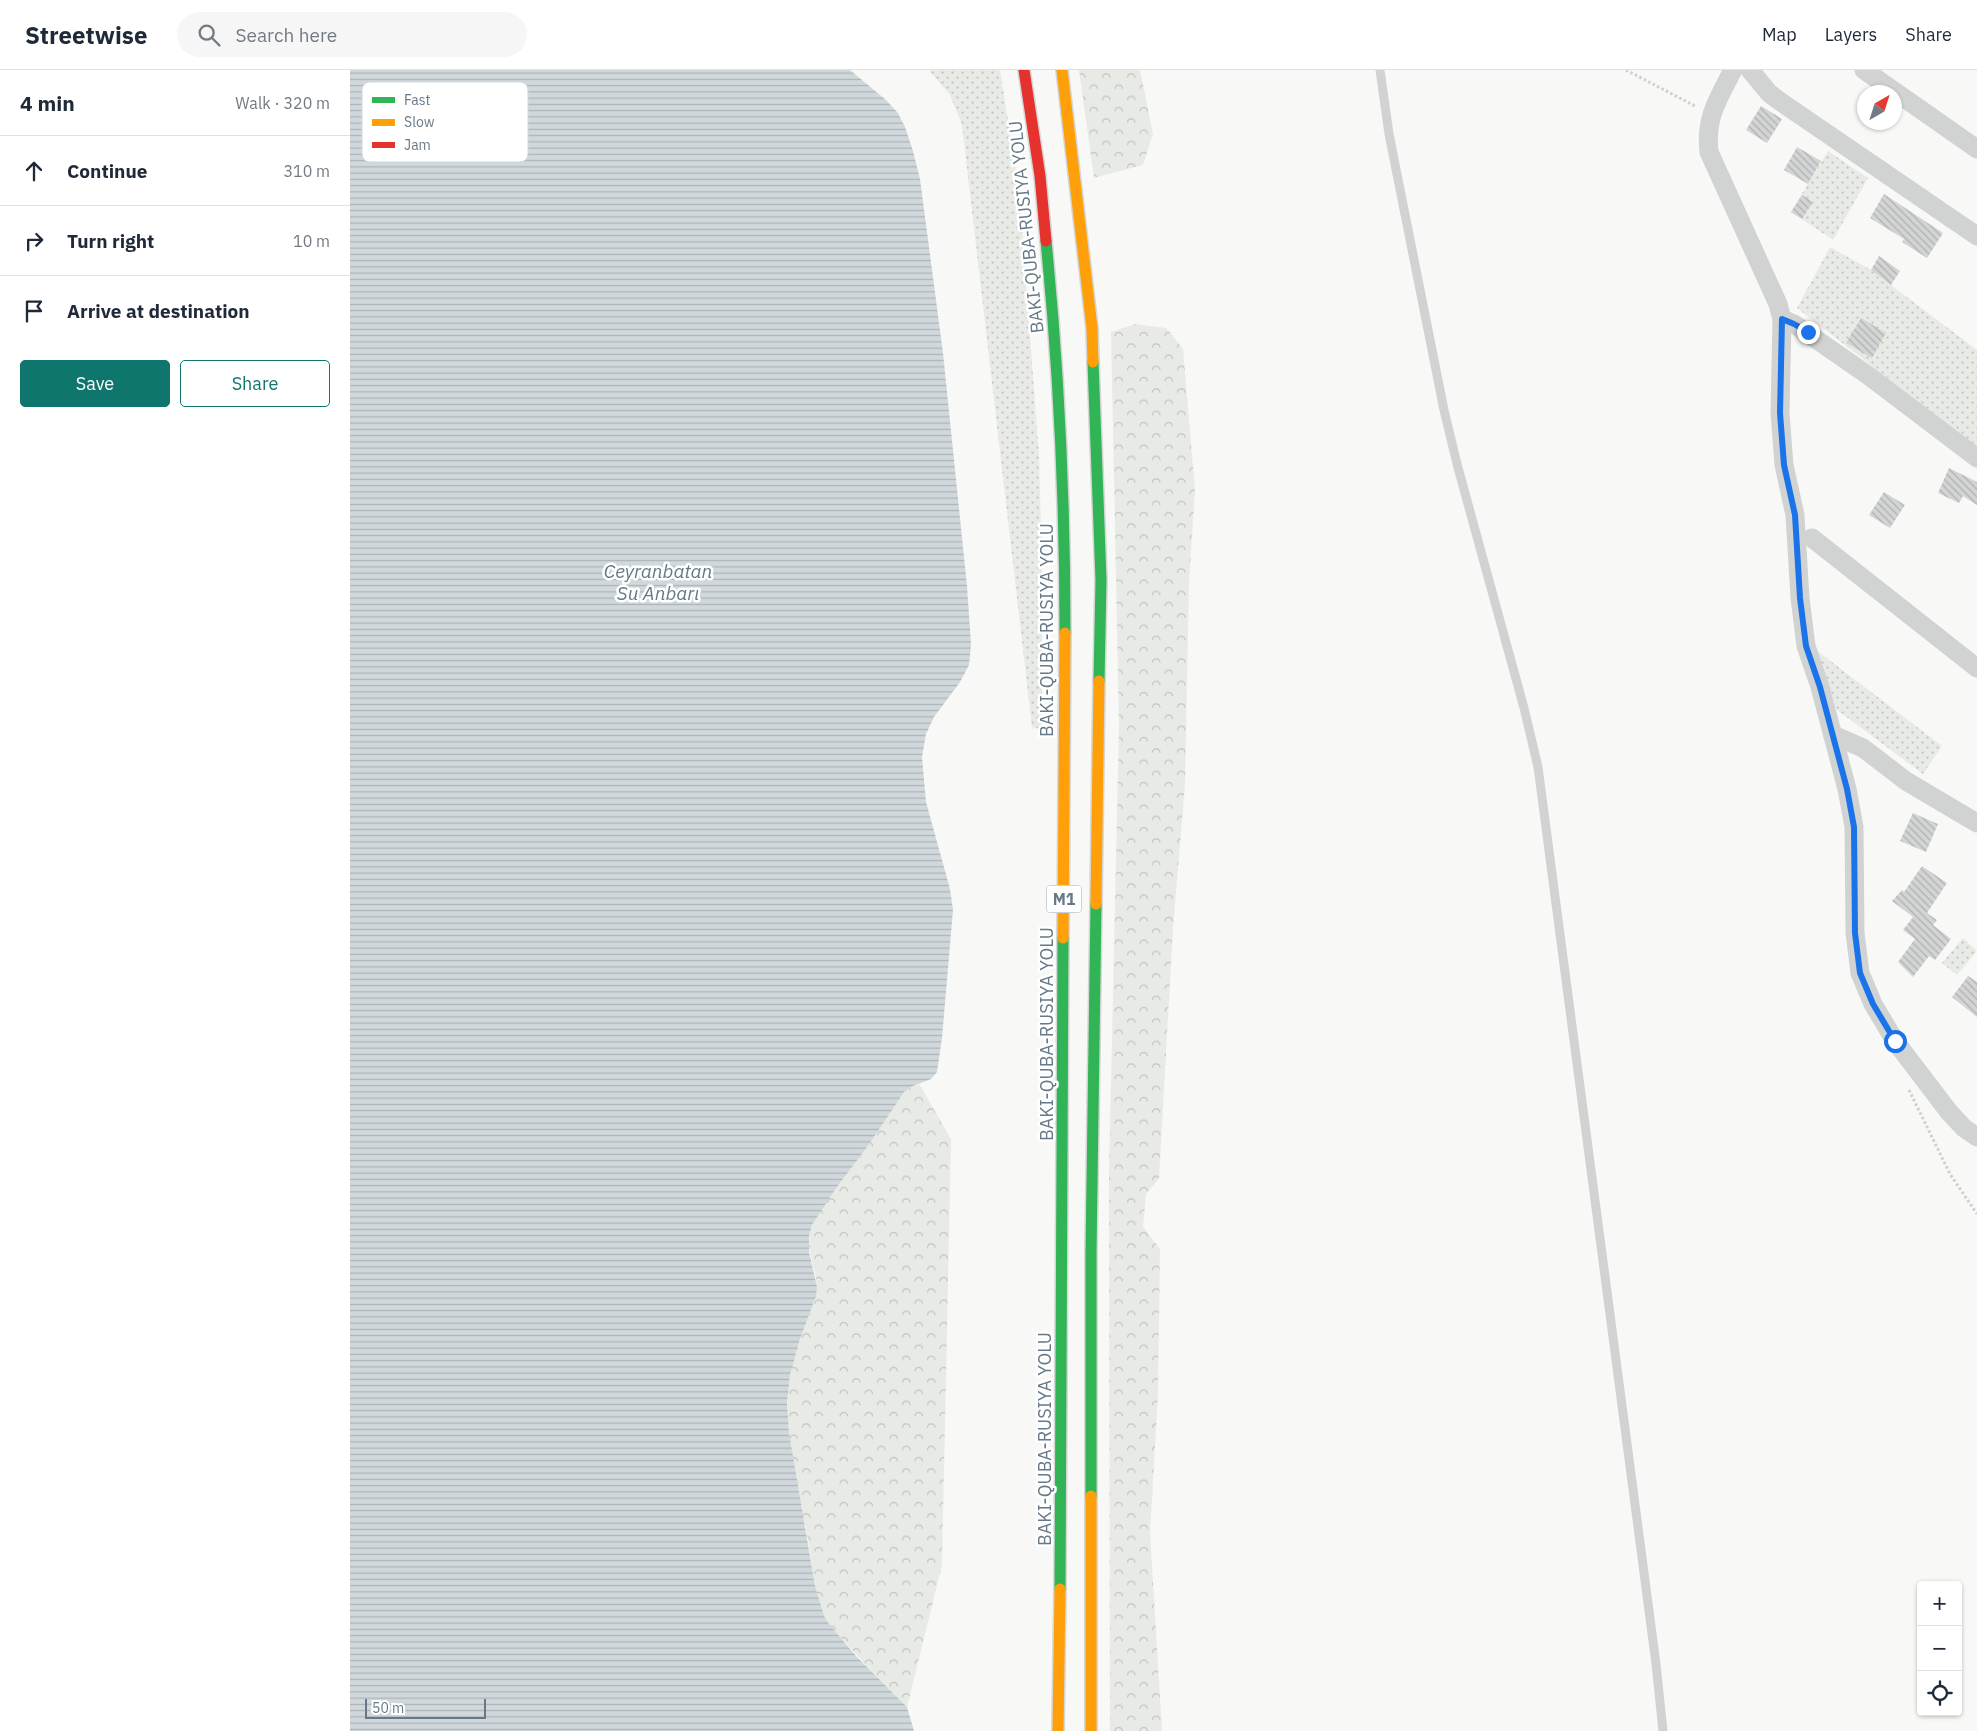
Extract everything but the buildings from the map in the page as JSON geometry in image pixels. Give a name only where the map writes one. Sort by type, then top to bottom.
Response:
[{"type":"highway","name":"M1","points":[[1024,70],[1040,176],[1056,340],[1065,584],[1061,1500],[1058,1731]]},
{"type":"highway","name":"M1","points":[[1062,70],[1092,328],[1101,580],[1090,1252],[1091,1731]]},
{"type":"street","points":[[1733,70],[1710,119],[1707,135],[1709,152],[1778,304],[1782,319],[1780,413],[1784,465],[1795,515],[1800,598],[1806,646],[1833,735],[1847,789],[1854,827],[1855,933],[1860,973],[1873,1004],[1895,1041],[1949,1112],[1964,1128],[1977,1137]]},
{"type":"street","points":[[1750,70],[1769,93],[1778,100],[1977,236]]},
{"type":"street","points":[[1864,70],[1977,149]]},
{"type":"street","points":[[1782,319],[1801,328],[1861,370],[1977,458]]},
{"type":"street","points":[[1812,538],[1977,668]]},
{"type":"street","points":[[1833,735],[1863,748],[1906,781],[1977,823]]},
{"type":"lane","points":[[1380,70],[1389,134],[1444,410],[1538,767],[1655,1655],[1663,1731]]},
{"type":"path","points":[[1626,70],[1702,110]]},
{"type":"path","points":[[1906,1081],[1922,1120],[1950,1174],[1977,1214]]},
{"type":"green space","points":[[929,70],[1000,70],[1019,190],[1039,456],[1042,565],[1042,730],[1032,727],[962,125],[950,95]]},
{"type":"green space","points":[[1079,70],[1140,70],[1153,134],[1143,165],[1094,178]]},
{"type":"green space","points":[[1828,151],[1868,178],[1833,240],[1791,212]]},
{"type":"green space","points":[[1830,247],[1871,270],[1977,350],[1977,447],[1797,308]]},
{"type":"green space","points":[[1135,324],[1166,328],[1183,349],[1195,490],[1189,582],[1185,785],[1173,928],[1159,1179],[1146,1194],[1143,1227],[1160,1249],[1158,1394],[1150,1533],[1162,1731],[1110,1731],[1109,1173],[1119,725],[1111,332]]},
{"type":"green space","points":[[1816,650],[1942,746],[1923,774],[1837,710]]},
{"type":"green space","points":[[1963,938],[1977,951],[1957,975],[1942,963]]},
{"type":"green space","points":[[920,1085],[951,1139],[942,1565],[907,1707],[835,1632],[821,1610],[792,1460],[789,1439],[788,1397],[792,1365],[816,1290],[809,1244],[812,1226],[822,1205],[868,1146],[904,1092],[911,1087]]},
{"type":"water","name":"Ceyranbatan Su Anbarı","points":[[350,70],[850,70],[886,100],[898,113],[913,151],[920,179],[943,353],[967,586],[971,644],[969,665],[960,682],[934,717],[926,734],[922,757],[926,802],[950,889],[953,910],[942,1038],[937,1072],[931,1079],[904,1092],[812,1225],[809,1236],[809,1252],[817,1287],[816,1296],[799,1342],[790,1375],[787,1403],[789,1433],[815,1586],[824,1616],[857,1657],[907,1707],[914,1731],[350,1731]]},
{"type":"traffic: fast","points":[[1046,241],[1060,437],[1065,633]]},
{"type":"traffic: fast","points":[[1093,362],[1101,580],[1099,681]]},
{"type":"traffic: fast","points":[[1091,1496],[1091,1252],[1096,904]]},
{"type":"traffic: fast","points":[[1060,1589],[1063,938]]},
{"type":"traffic: slow","points":[[1062,70],[1092,328],[1093,362]]},
{"type":"traffic: slow","points":[[1063,938],[1065,633]]},
{"type":"traffic: slow","points":[[1096,904],[1099,681]]},
{"type":"traffic: slow","points":[[1091,1496],[1091,1731]]},
{"type":"traffic: slow","points":[[1058,1731],[1060,1589]]},
{"type":"traffic: jam","points":[[1024,70],[1040,176],[1046,241]]},
{"type":"route","points":[[1808,332],[1782,319],[1780,341],[1780,413],[1784,465],[1795,515],[1800,598],[1806,646],[1820,687],[1847,789],[1854,827],[1855,933],[1860,973],[1873,1004],[1895,1041]]}]
